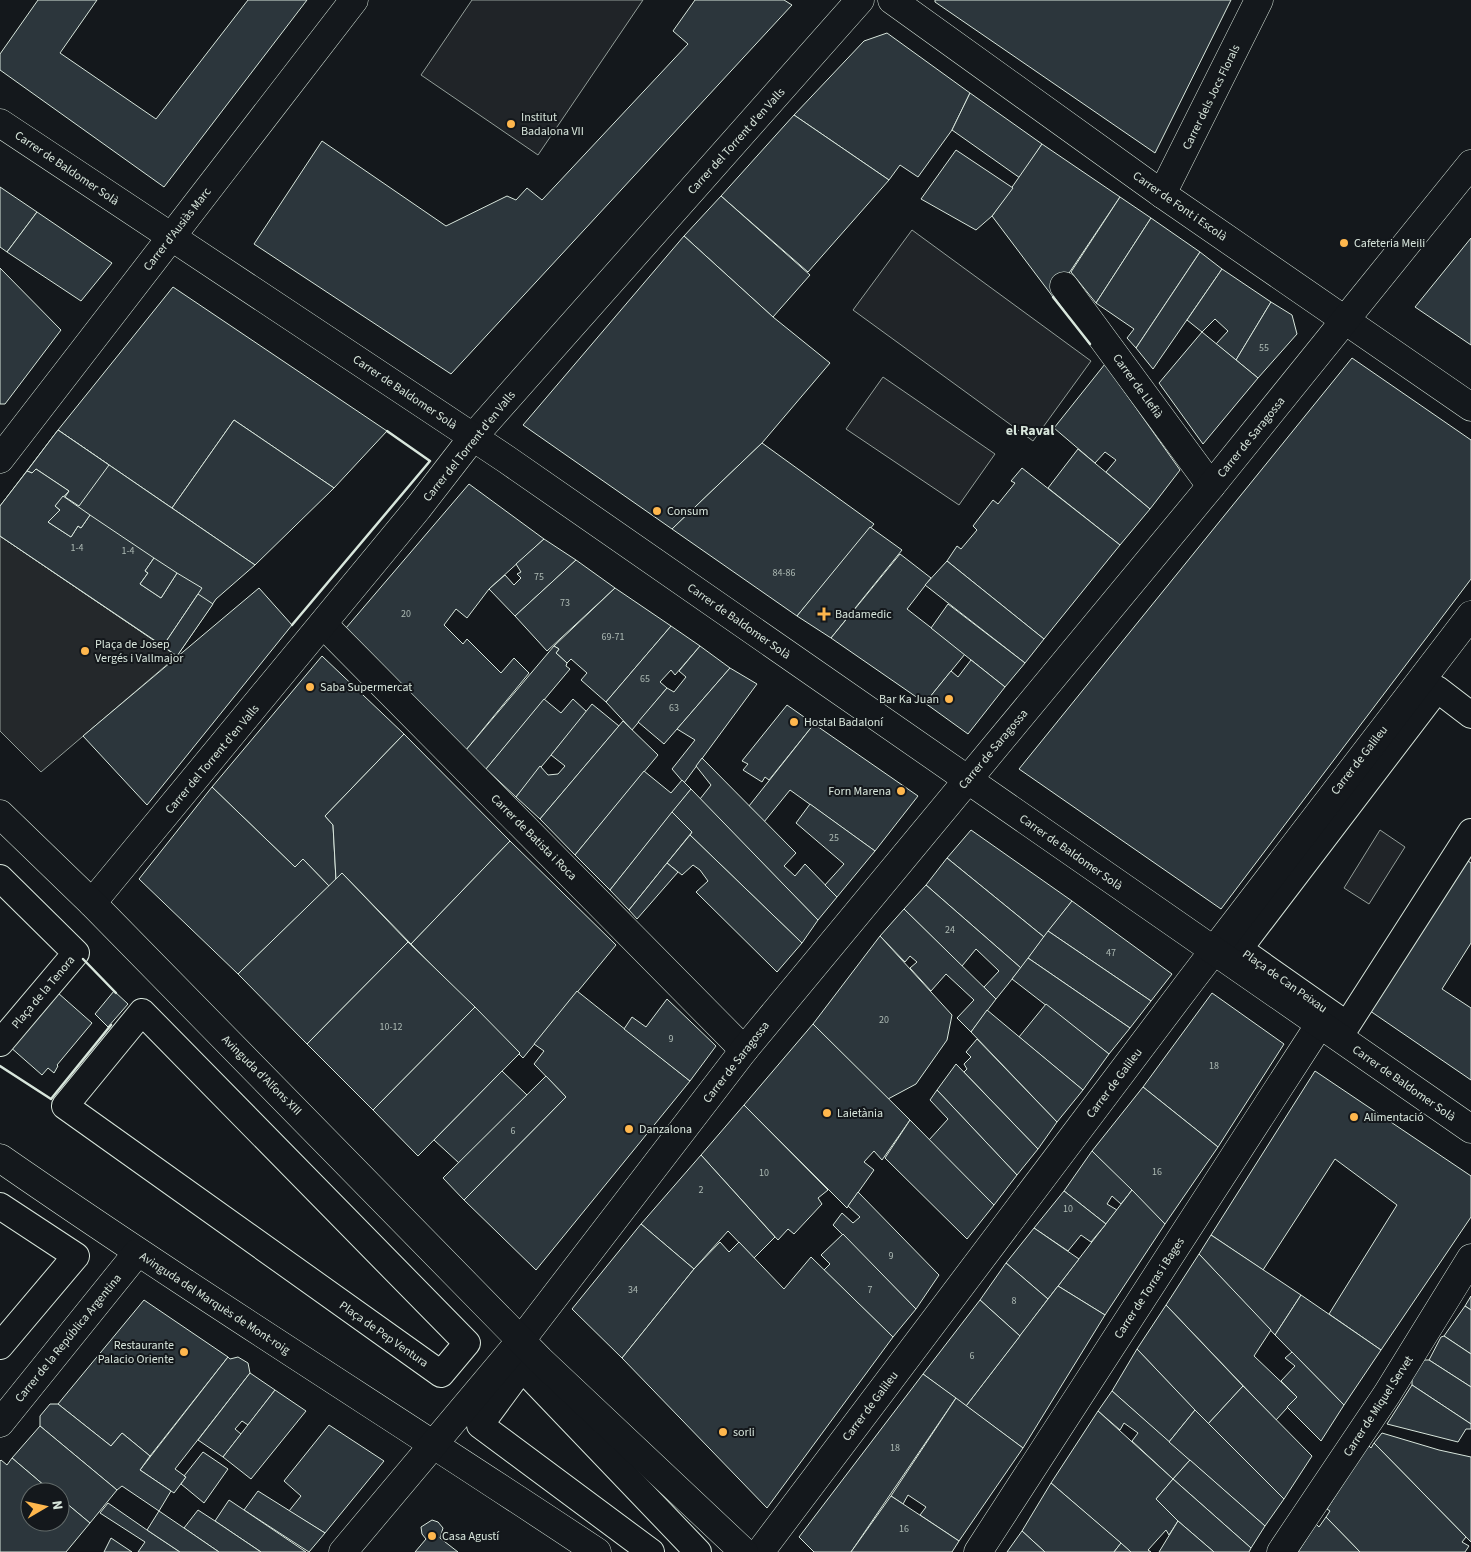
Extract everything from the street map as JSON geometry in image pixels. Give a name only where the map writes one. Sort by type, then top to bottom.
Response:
[{"type":"street","name":"Carrer d'Ausiàs Marc","points":[[0,459],[354,0]]},
{"type":"street","name":"Carrer del Torrent d'en Valls","points":[[92,903],[323,624],[474,437],[860,0]]},
{"type":"street","name":"Carrer de Font i Escolà","points":[[892,0],[1162,194],[1471,407]]},
{"type":"street","name":"Carrer dels Jocs Florals","points":[[1162,194],[1259,0]]},
{"type":"street","name":"Carrer de Baldomer Solà","points":[[0,123],[474,437],[1471,1129]]},
{"type":"street","name":"Carrer de Saragossa","points":[[522,1339],[744,1050],[1211,486],[1347,320],[1471,164]]},
{"type":"street","name":"Carrer de Llefià","points":[[1064,286],[1211,486]]},
{"type":"street","name":"Carrer de Galileu","points":[[760,1552],[1214,951],[1471,615]]},
{"type":"street","name":"Carrer de Batista i Roca","points":[[323,624],[744,1050]]},
{"type":"street","name":"Plaça de Can Peixau","points":[[1471,715],[1437,689],[1239,949],[1347,1024],[1471,832]]},
{"type":"street","name":"Avinguda d'Alfons XIII","points":[[0,814],[92,903],[522,1339]]},
{"type":"street","name":"Plaça de la Tenora","points":[[0,878],[76,953],[0,1044]]},
{"type":"street","name":"Plaça de Pep Ventura","points":[[142,1012],[467,1343],[441,1374],[65,1106],[142,1012]]},
{"type":"street","name":"Carrer de Torras i Bages","points":[[978,1552],[1320,1024]]},
{"type":"street","name":"Avinguda del Marquès de Mont-roig","points":[[0,1158],[137,1253],[434,1444]]},
{"type":"street","points":[[0,1206],[76,1256],[0,1346]]},
{"type":"street","name":"Carrer de la República Argentina","points":[[0,1424],[137,1253]]},
{"type":"street","name":"Carrer de Miquel Servet","points":[[1281,1552],[1387,1394],[1471,1258]]},
{"type":"street","points":[[343,1552],[522,1339],[540,1360],[744,1552]]},
{"type":"street","points":[[651,1552],[480,1424],[522,1368],[698,1552]]},
{"type":"street","points":[[434,1444],[597,1552]]},
{"type":"shaded area","points":[[472,0],[643,0],[538,155],[421,75]]},
{"type":"shaded area","points":[[912,230],[1091,361],[1033,441],[853,310]]},
{"type":"shaded area","points":[[883,377],[995,454],[959,505],[846,429]]},
{"type":"shaded area","name":"Plaça de Josep Vergés i Vallmajor","points":[[0,536],[177,656],[41,772],[0,731]]},
{"type":"shaded area","points":[[1380,830],[1405,847],[1369,904],[1344,888]]},
{"type":"building","points":[[38,0],[97,0],[60,53],[156,119],[248,0],[307,0],[164,187],[0,70],[0,54]]},
{"type":"building","points":[[695,0],[784,0],[792,5],[451,374],[254,244],[322,141],[446,226],[507,196],[516,200],[527,188],[542,200],[688,44],[673,31]]},
{"type":"building","points":[[935,0],[1231,0],[1155,153],[935,2]]},
{"type":"building","points":[[887,33],[970,93],[952,130],[918,177],[900,165],[889,180],[794,115],[864,41]]},
{"type":"building","points":[[970,93],[1042,144],[1020,178],[952,130]]},
{"type":"building","points":[[794,115],[889,180],[808,272],[721,196]]},
{"type":"building","points":[[1042,144],[1120,197],[1053,297],[992,216]]},
{"type":"building","points":[[956,150],[1013,188],[992,216],[976,230],[921,199]]},
{"type":"building","points":[[0,187],[37,212],[7,252],[0,247]]},
{"type":"building","points":[[721,196],[810,275],[773,317],[684,236]]},
{"type":"building","points":[[1120,197],[1151,218],[1096,303],[1071,272]]},
{"type":"building","points":[[37,212],[112,263],[81,301],[7,252]]},
{"type":"building","points":[[1151,218],[1200,252],[1136,348],[1127,338],[1134,329],[1096,303]]},
{"type":"building","points":[[684,236],[773,317],[830,363],[762,443],[672,529],[523,425]]},
{"type":"building","points":[[1471,238],[1471,345],[1415,307]]},
{"type":"building","points":[[1200,252],[1222,269],[1153,369],[1136,348]]},
{"type":"building","points":[[0,268],[61,330],[5,404],[0,404]]},
{"type":"building","points":[[1222,269],[1271,302],[1236,360],[1216,344],[1228,331],[1215,319],[1202,332],[1187,320]]},
{"type":"building","points":[[173,287],[387,431],[334,488],[234,420],[172,508],[58,430]]},
{"type":"building","points":[[1271,302],[1292,315],[1297,334],[1258,378],[1236,360]]},
{"type":"building","points":[[1202,332],[1258,378],[1203,444],[1159,383]]},
{"type":"building","points":[[1352,358],[1471,440],[1471,579],[1221,909],[1019,769]]},
{"type":"building","points":[[1105,364],[1180,470],[1150,509],[1106,472],[1116,460],[1105,452],[1095,463],[1054,428]]},
{"type":"building","points":[[234,420],[334,488],[255,565],[172,508]]},
{"type":"building","points":[[58,430],[255,565],[216,599],[177,656],[0,536],[0,506]]},
{"type":"building","points":[[58,430],[109,465],[79,506],[65,497],[69,491],[36,469],[32,473],[27,471]]},
{"type":"building","points":[[762,443],[874,524],[797,616],[672,529]]},
{"type":"building","points":[[1078,449],[1150,509],[1120,545],[1048,488]]},
{"type":"building","points":[[1022,468],[1120,545],[1044,639],[947,561],[957,546],[961,549],[977,530],[973,526],[993,500],[998,504],[1015,483],[1011,481]]},
{"type":"building","points":[[36,469],[69,491],[55,506],[60,510],[48,522],[71,537],[78,526],[81,528],[90,515],[154,558],[145,571],[148,573],[140,584],[161,598],[177,573],[202,588],[163,646],[0,536],[0,506],[27,471],[32,473]]},
{"type":"building","points":[[469,484],[544,539],[489,589],[467,618],[456,609],[444,625],[463,644],[467,639],[501,673],[514,658],[529,673],[466,750],[346,628]]},
{"type":"building","points":[[63,496],[90,515],[81,528],[78,526],[71,537],[48,522],[60,510],[55,506]]},
{"type":"building","points":[[870,527],[902,550],[831,638],[797,616]]},
{"type":"building","points":[[544,539],[576,560],[515,616],[489,589],[505,575],[514,585],[521,578],[517,574],[521,572],[516,564]]},
{"type":"building","points":[[900,554],[931,578],[907,609],[965,654],[925,703],[831,638]]},
{"type":"building","points":[[154,558],[177,573],[161,598],[140,584],[148,573],[145,571]]},
{"type":"building","points":[[576,560],[615,588],[547,651],[515,616]]},
{"type":"building","points":[[947,561],[1044,639],[1025,663],[925,585]]},
{"type":"building","points":[[259,588],[292,625],[147,805],[83,736]]},
{"type":"building","points":[[615,588],[671,626],[606,702],[581,680],[587,673],[571,659],[567,663],[556,653],[559,649],[554,646]]},
{"type":"building","points":[[198,594],[213,604],[177,656],[163,646]]},
{"type":"building","points":[[948,604],[1025,663],[1005,687],[931,628]]},
{"type":"building","points":[[671,626],[700,646],[675,675],[671,670],[660,682],[667,688],[632,730],[606,702]]},
{"type":"building","points":[[554,646],[559,649],[556,653],[567,663],[566,666],[570,669],[486,769],[466,750]]},
{"type":"building","points":[[700,646],[730,668],[664,744],[638,722],[667,688],[674,692],[686,677],[679,671]]},
{"type":"building","points":[[322,656],[404,734],[325,816],[333,825],[336,880],[329,886],[303,859],[295,867],[212,787]]},
{"type":"building","points":[[971,660],[1005,687],[968,734],[925,703],[951,671],[958,677]]},
{"type":"building","points":[[730,668],[757,684],[684,783],[672,769],[695,740],[677,729]]},
{"type":"building","points":[[544,699],[561,713],[573,699],[587,712],[516,797],[486,769]]},
{"type":"building","points":[[592,704],[619,726],[540,819],[516,797],[540,766],[548,775],[558,774],[565,766],[551,755]]},
{"type":"building","points":[[787,705],[814,724],[769,780],[765,777],[762,782],[743,770],[748,764],[742,761]]},
{"type":"building","points":[[623,721],[658,755],[575,855],[540,819]]},
{"type":"building","points":[[814,724],[918,796],[875,851],[790,790],[764,822],[749,806]]},
{"type":"building","points":[[404,734],[510,841],[411,944],[342,873],[336,880],[333,825],[325,816]]},
{"type":"building","points":[[702,758],[796,853],[784,866],[795,876],[805,864],[837,897],[818,920],[700,799],[711,785],[696,766]]},
{"type":"building","points":[[644,771],[671,793],[682,780],[691,789],[610,890],[575,855]]},
{"type":"building","points":[[212,787],[295,867],[303,859],[329,886],[238,974],[139,879]]},
{"type":"building","points":[[691,789],[818,920],[802,943],[690,835],[692,832],[672,812]]},
{"type":"building","points":[[810,804],[875,851],[837,897],[825,885],[844,864],[796,823]]},
{"type":"building","points":[[672,812],[692,832],[629,910],[610,890]]},
{"type":"building","points":[[971,830],[1072,901],[1044,937],[947,858]]},
{"type":"building","points":[[690,835],[802,943],[777,972],[696,892],[708,881],[700,870],[693,865],[682,875],[667,863]]},
{"type":"building","points":[[510,841],[616,945],[523,1058],[411,944]]},
{"type":"building","points":[[1455,852],[1471,863],[1471,943],[1442,989],[1471,1008],[1471,1080],[1357,1002]]},
{"type":"building","points":[[947,858],[1044,937],[1021,968],[926,885]]},
{"type":"building","points":[[667,863],[678,872],[637,919],[629,910]]},
{"type":"building","points":[[342,873],[408,942],[307,1044],[238,974]]},
{"type":"building","points":[[926,885],[1021,968],[996,999],[984,987],[999,971],[976,949],[962,966],[904,909]]},
{"type":"building","points":[[1072,901],[1172,974],[1151,1001],[1048,931]]},
{"type":"building","points":[[904,909],[996,999],[971,1032],[957,1018],[974,1000],[946,974],[931,991],[910,968],[917,962],[910,956],[905,962],[880,936]]},
{"type":"building","points":[[1048,931],[1151,1001],[1130,1028],[1028,958]]},
{"type":"building","points":[[880,936],[952,1015],[947,1040],[916,1084],[888,1099],[813,1024]]},
{"type":"building","points":[[408,942],[475,1007],[373,1110],[307,1044]]},
{"type":"building","points":[[1028,958],[1130,1028],[1109,1054],[1012,979]]},
{"type":"building","points":[[49,985],[92,1023],[57,1065],[54,1073],[48,1068],[42,1075],[9,1046]]},
{"type":"building","points":[[114,991],[128,1004],[108,1027],[95,1014]]},
{"type":"building","points":[[577,991],[690,1081],[536,1270],[464,1200],[566,1097],[534,1064],[544,1051],[534,1044]]},
{"type":"building","points":[[1212,993],[1284,1044],[1218,1147],[1143,1087]]},
{"type":"building","points":[[667,999],[716,1046],[690,1081],[624,1029],[632,1017],[646,1027]]},
{"type":"building","points":[[1046,1004],[1109,1054],[1083,1090],[1019,1037]]},
{"type":"building","points":[[475,1007],[520,1053],[418,1156],[373,1110]]},
{"type":"building","points":[[987,1010],[1083,1090],[1057,1122],[971,1032]]},
{"type":"building","name":"Laietània","points":[[813,1024],[910,1120],[882,1160],[874,1151],[864,1162],[874,1170],[847,1208],[744,1105]]},
{"type":"building","points":[[977,1039],[1057,1122],[1038,1149],[964,1072],[967,1069],[964,1064],[971,1057],[966,1052]]},
{"type":"building","points":[[956,1064],[1038,1149],[1017,1175],[937,1090]]},
{"type":"building","points":[[502,1071],[527,1095],[459,1163],[434,1140]]},
{"type":"building","points":[[1315,1071],[1471,1176],[1471,1217],[1381,1350],[1329,1314],[1397,1205],[1335,1159],[1263,1270],[1211,1235]]},
{"type":"building","points":[[546,1076],[566,1097],[464,1200],[443,1178]]},
{"type":"building","points":[[1143,1087],[1218,1147],[1165,1224],[1092,1151]]},
{"type":"building","points":[[937,1090],[1017,1175],[994,1205],[929,1140],[948,1119],[930,1100]]},
{"type":"building","points":[[744,1105],[828,1190],[818,1198],[822,1204],[794,1234],[788,1229],[778,1240],[701,1155]]},
{"type":"building","points":[[910,1120],[994,1205],[967,1239],[885,1158]]},
{"type":"building","points":[[1092,1151],[1132,1190],[1121,1204],[1112,1196],[1107,1204],[1117,1210],[1106,1224],[1064,1191]]},
{"type":"building","points":[[701,1155],[775,1237],[754,1258],[728,1231],[694,1269],[641,1224]]},
{"type":"building","points":[[1132,1190],[1165,1224],[1105,1315],[1058,1286]]},
{"type":"building","points":[[1064,1191],[1106,1224],[1091,1242],[1081,1235],[1068,1251],[1034,1228]]},
{"type":"building","points":[[858,1192],[939,1275],[916,1309],[833,1225],[842,1213],[853,1223],[860,1217],[848,1206]]},
{"type":"building","points":[[641,1224],[694,1269],[622,1358],[572,1309]]},
{"type":"building","points":[[1034,1228],[1079,1259],[1048,1299],[1006,1263]]},
{"type":"building","points":[[843,1234],[916,1309],[893,1337],[824,1270],[830,1264],[821,1255]]},
{"type":"building","points":[[1211,1235],[1301,1295],[1275,1335],[1199,1254]]},
{"type":"building","points":[[720,1242],[729,1252],[739,1242],[784,1289],[811,1257],[893,1337],[767,1508],[622,1358],[694,1269]]},
{"type":"building","points":[[1199,1254],[1271,1330],[1254,1356],[1297,1397],[1276,1420],[1166,1305]]},
{"type":"building","points":[[1006,1263],[1048,1299],[1020,1336],[980,1300]]},
{"type":"building","points":[[1058,1286],[1105,1315],[1023,1448],[966,1406]]},
{"type":"building","points":[[1301,1295],[1381,1350],[1344,1405],[1275,1335]]},
{"type":"building","points":[[1471,1296],[1471,1310],[1465,1306]]},
{"type":"building","points":[[144,1300],[228,1357],[150,1456],[122,1433],[111,1446],[58,1404]]},
{"type":"building","points":[[980,1300],[1020,1336],[966,1406],[923,1374]]},
{"type":"building","points":[[1166,1305],[1243,1386],[1208,1424],[1137,1349]]},
{"type":"building","points":[[1465,1306],[1471,1310],[1471,1354],[1444,1336]]},
{"type":"building","points":[[1444,1336],[1471,1354],[1471,1387],[1429,1360],[1441,1337]]},
{"type":"building","points":[[1137,1349],[1195,1410],[1169,1442],[1112,1391]]},
{"type":"building","points":[[1292,1352],[1344,1405],[1321,1441],[1287,1407],[1297,1397],[1281,1381],[1295,1366],[1285,1358]]},
{"type":"building","points":[[228,1357],[230,1359],[238,1357],[248,1363],[250,1373],[175,1469],[186,1477],[174,1493],[140,1470]]},
{"type":"building","points":[[1424,1360],[1429,1360],[1471,1387],[1471,1424],[1412,1385],[1412,1379]]},
{"type":"building","points":[[250,1373],[275,1390],[248,1425],[242,1421],[235,1429],[241,1434],[223,1457],[198,1440]]},
{"type":"building","points":[[923,1374],[956,1398],[851,1552],[814,1552],[799,1537]]},
{"type":"building","points":[[1412,1385],[1471,1424],[1471,1429],[1466,1429],[1458,1442],[1387,1424]]},
{"type":"building","points":[[1243,1386],[1312,1456],[1284,1499],[1208,1424]]},
{"type":"building","points":[[275,1390],[306,1411],[251,1479],[223,1457]]},
{"type":"building","points":[[1112,1391],[1190,1460],[1173,1479],[1132,1441],[1138,1433],[1124,1423],[1120,1430],[1098,1411]]},
{"type":"building","points":[[956,1398],[1023,1448],[959,1541],[920,1515],[926,1507],[908,1495],[903,1504],[891,1496]]},
{"type":"building","points":[[50,1404],[58,1404],[111,1446],[122,1433],[150,1456],[140,1470],[171,1491],[159,1511],[122,1486],[117,1490],[40,1426],[40,1416]]},
{"type":"building","points":[[1195,1410],[1284,1499],[1265,1526],[1169,1442]]},
{"type":"building","points":[[1098,1411],[1173,1479],[1156,1499],[1178,1521],[1169,1535],[1166,1530],[1148,1550],[1151,1552],[1131,1552],[1051,1483]]},
{"type":"building","points":[[329,1425],[384,1461],[325,1533],[289,1511],[301,1496],[284,1481]]},
{"type":"building","points":[[40,1426],[117,1490],[90,1523],[70,1506],[70,1482],[40,1482],[12,1458]]},
{"type":"building","points":[[1382,1433],[1439,1450],[1471,1457],[1471,1542],[1374,1443]]},
{"type":"building","points":[[1374,1443],[1466,1537],[1462,1542],[1469,1546],[1465,1552],[1360,1552],[1326,1517],[1330,1511],[1327,1509],[1368,1445],[1371,1448]]},
{"type":"building","points":[[203,1452],[228,1469],[204,1503],[181,1484],[186,1477],[184,1476]]},
{"type":"building","points":[[12,1458],[40,1482],[20,1482],[20,1532],[70,1532],[70,1506],[90,1523],[66,1552],[0,1552],[0,1461],[7,1465]]},
{"type":"building","points":[[1190,1460],[1265,1526],[1251,1548],[1173,1479]]},
{"type":"building","points":[[1173,1479],[1251,1548],[1249,1552],[1214,1552],[1178,1521],[1156,1499]]},
{"type":"building","points":[[1051,1483],[1121,1543],[1114,1552],[1045,1552],[1022,1531]]},
{"type":"building","points":[[258,1491],[325,1533],[309,1552],[244,1510]]},
{"type":"building","points":[[891,1496],[959,1541],[952,1552],[851,1552]]},
{"type":"building","points":[[229,1500],[306,1552],[261,1552],[215,1521]]},
{"type":"building","points":[[108,1503],[180,1552],[138,1552],[145,1542],[100,1513]]},
{"type":"building","points":[[198,1510],[261,1552],[219,1552],[184,1528]]},
{"type":"building","points":[[159,1511],[219,1552],[180,1552],[147,1530]]},
{"type":"building","points":[[1326,1517],[1360,1552],[1298,1552],[1316,1524],[1319,1527]]},
{"type":"building","name":"Casa Agustí","points":[[432,1520],[438,1522],[443,1528],[440,1538],[458,1552],[415,1552],[426,1539],[422,1534],[421,1527]]},
{"type":"building","points":[[1178,1521],[1214,1552],[1159,1552]]},
{"type":"building","points":[[1022,1531],[1045,1552],[1007,1552]]},
{"type":"building","points":[[111,1538],[132,1552],[104,1552]]},
{"type":"building","points":[[1121,1543],[1131,1552],[1114,1552]]},
{"type":"wall","points":[[1053,297],[1090,344]]},
{"type":"wall","points":[[292,625],[430,461],[387,431]]},
{"type":"wall","points":[[83,959],[116,993]]},
{"type":"wall","points":[[0,1066],[51,1099],[111,1025]]},
{"type":"place","name":"Institut Badalona VII","points":[[511,124]]},
{"type":"place","name":"Cafeteria Meili","points":[[1344,243]]},
{"type":"place","name":"Consum","points":[[657,511]]},
{"type":"place","name":"Badamedic","points":[[824,614]]},
{"type":"place","name":"Plaça de Josep Vergés i Vallmajor","points":[[85,651]]},
{"type":"place","name":"Saba Supermercat","points":[[310,687]]},
{"type":"place","name":"Bar Ka Juan","points":[[949,699]]},
{"type":"place","name":"Hostal Badaloní","points":[[794,722]]},
{"type":"place","name":"Forn Marena","points":[[901,791]]},
{"type":"place","name":"Laietània","points":[[827,1113]]},
{"type":"place","name":"Alimentació","points":[[1354,1117]]},
{"type":"place","name":"Danzalona","points":[[629,1129]]},
{"type":"place","name":"Restaurante Palacio Oriente","points":[[184,1352]]},
{"type":"place","name":"sorli","points":[[723,1432]]},
{"type":"place","name":"Casa Agustí","points":[[432,1536]]},
{"type":"district","name":"el Raval","points":[[1030,430]]}]
